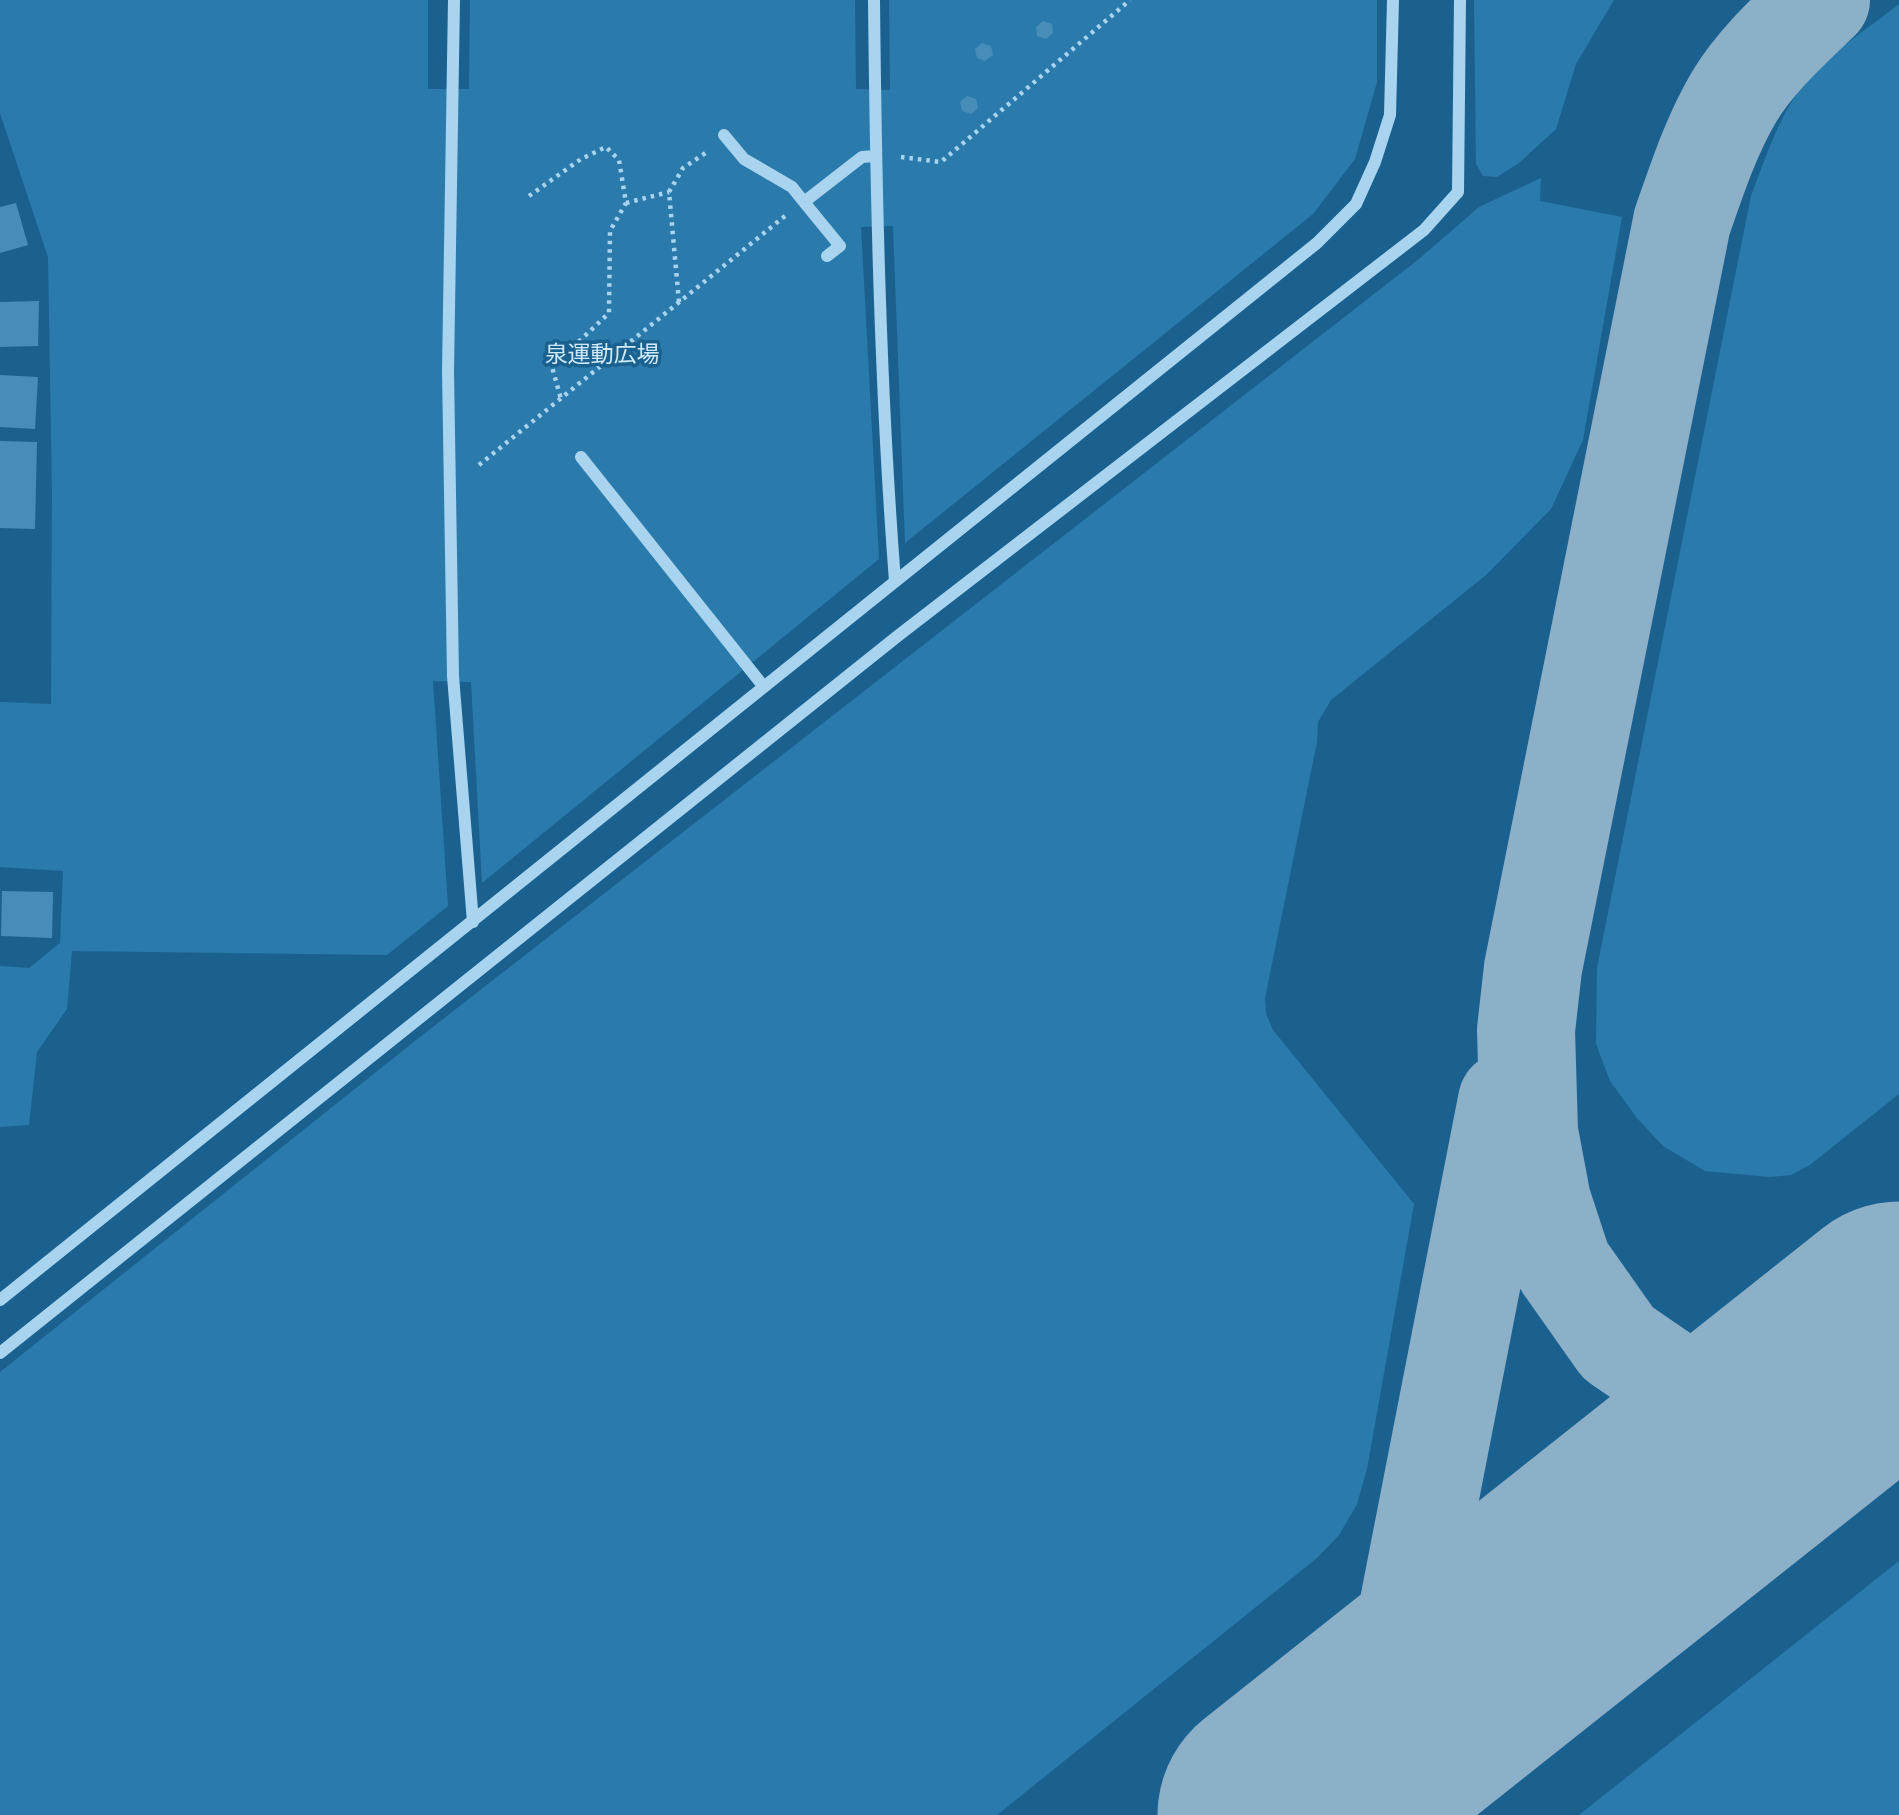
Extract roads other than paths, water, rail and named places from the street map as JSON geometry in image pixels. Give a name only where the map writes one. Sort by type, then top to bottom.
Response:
[{"type":"street","points":[[454,0],[448,371],[453,662],[473,922]]},
{"type":"street","points":[[874,0],[886,466],[895,581]]},
{"type":"street","points":[[0,1300],[1317,243],[1356,204],[1375,162],[1390,115],[1393,0]]},
{"type":"street","points":[[0,1353],[899,635],[1424,230],[1458,192],[1460,0]]},
{"type":"street","points":[[727,139],[744,159],[792,187],[800,204],[839,246],[827,256]]},
{"type":"street","points":[[800,204],[862,157],[876,156]]},
{"type":"street","points":[[581,457],[764,687]]},
{"type":"park label","name":"泉運動広場","points":[[602,355]]}]
